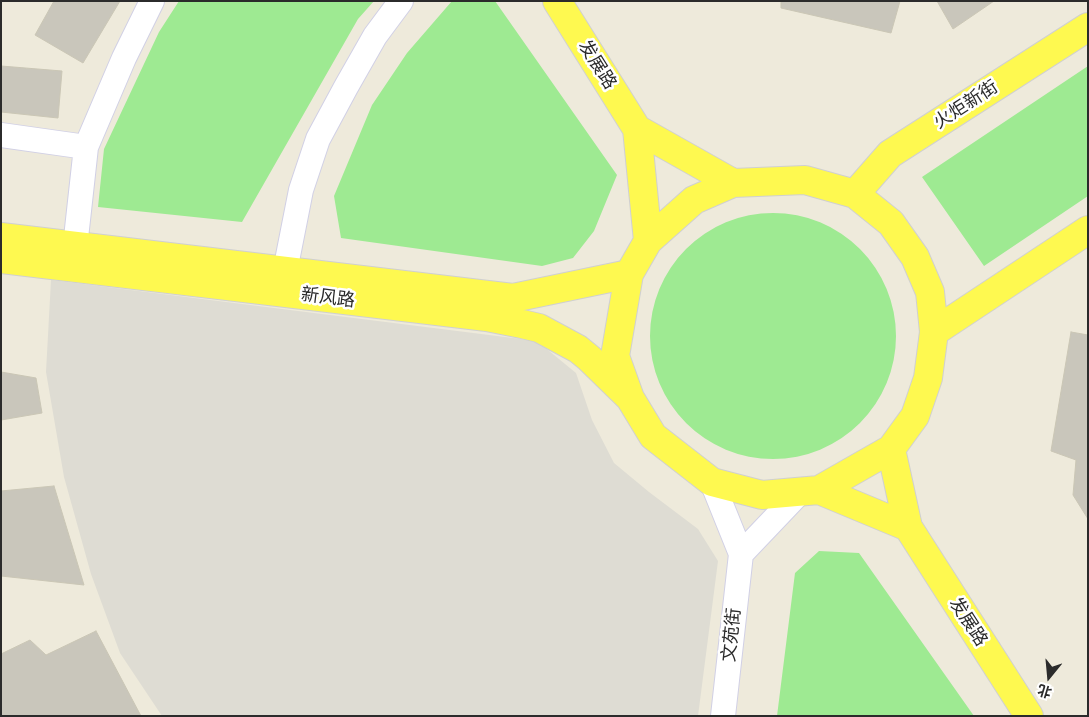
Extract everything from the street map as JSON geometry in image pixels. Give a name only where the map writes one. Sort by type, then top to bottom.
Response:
[{"type":"main road","name":"发展路","points":[[557,1],[637,130]]},
{"type":"main road","name":"火炬新街","points":[[855,194],[890,154],[1088,27]]},
{"type":"main road","points":[[637,130],[733,183]]},
{"type":"main road","points":[[637,130],[648,241]]},
{"type":"main road","points":[[805,180],[855,194],[890,224],[915,257],[930,292],[934,332],[928,378],[915,416],[891,449],[810,491],[762,495],[712,482],[653,436],[630,398],[615,356],[629,274],[648,241],[694,200],[733,183],[805,180]]},
{"type":"main road","points":[[934,332],[1088,230]]},
{"type":"main road","name":"新风路","points":[[1,237],[513,298],[629,274]]},
{"type":"main road","name":"新风路","points":[[1,259],[477,316],[522,324],[539,328],[578,349],[590,358],[630,398]]},
{"type":"main road","points":[[891,449],[908,527]]},
{"type":"main road","points":[[810,491],[908,527]]},
{"type":"main road","name":"发展路","points":[[908,527],[1029,716]]},
{"type":"street","points":[[75,247],[86,147],[124,58],[152,1]]},
{"type":"street","points":[[285,271],[301,190],[318,139],[374,36],[401,1]]},
{"type":"street","points":[[1,135],[86,147]]},
{"type":"street","points":[[712,482],[741,554],[810,491]]},
{"type":"street","name":"文苑街","points":[[724,716],[741,554]]},
{"type":"green space","points":[[179,1],[374,1],[358,19],[242,222],[98,207],[104,149],[159,32]]},
{"type":"green space","points":[[452,1],[495,1],[617,175],[594,231],[573,258],[542,266],[341,238],[334,196],[372,105],[407,53]]},
{"type":"green space","points":[[1088,66],[1088,196],[984,266],[922,177]]},
{"type":"green space","points":[[773,213],[797,215],[820,222],[831,227],[860,249],[882,278],[887,289],[894,312],[896,336],[894,360],[887,383],[882,394],[860,423],[831,445],[820,450],[797,457],[773,459],[749,457],[726,450],[715,445],[686,423],[664,394],[659,383],[652,360],[650,336],[652,312],[659,289],[664,278],[686,249],[715,227],[726,222],[749,215]]},
{"type":"green space","points":[[819,551],[859,553],[974,716],[777,716],[795,573]]},
{"type":"shaded area","points":[[51,280],[537,341],[576,373],[592,420],[614,463],[698,529],[718,561],[698,716],[162,716],[120,653],[91,574],[64,477],[46,372]]},
{"type":"building","points":[[54,1],[120,1],[83,63],[35,35]]},
{"type":"building","points":[[781,1],[900,1],[891,33],[781,8]]},
{"type":"building","points":[[937,1],[994,1],[953,29]]},
{"type":"building","points":[[1,66],[62,71],[58,118],[1,112]]},
{"type":"building","points":[[1071,332],[1088,335],[1088,519],[1073,495],[1076,460],[1051,451]]},
{"type":"building","points":[[1,372],[36,378],[42,413],[1,420]]},
{"type":"building","points":[[54,486],[84,585],[1,576],[1,491]]},
{"type":"building","points":[[96,631],[141,716],[1,716],[1,654],[30,640],[46,655]]}]
